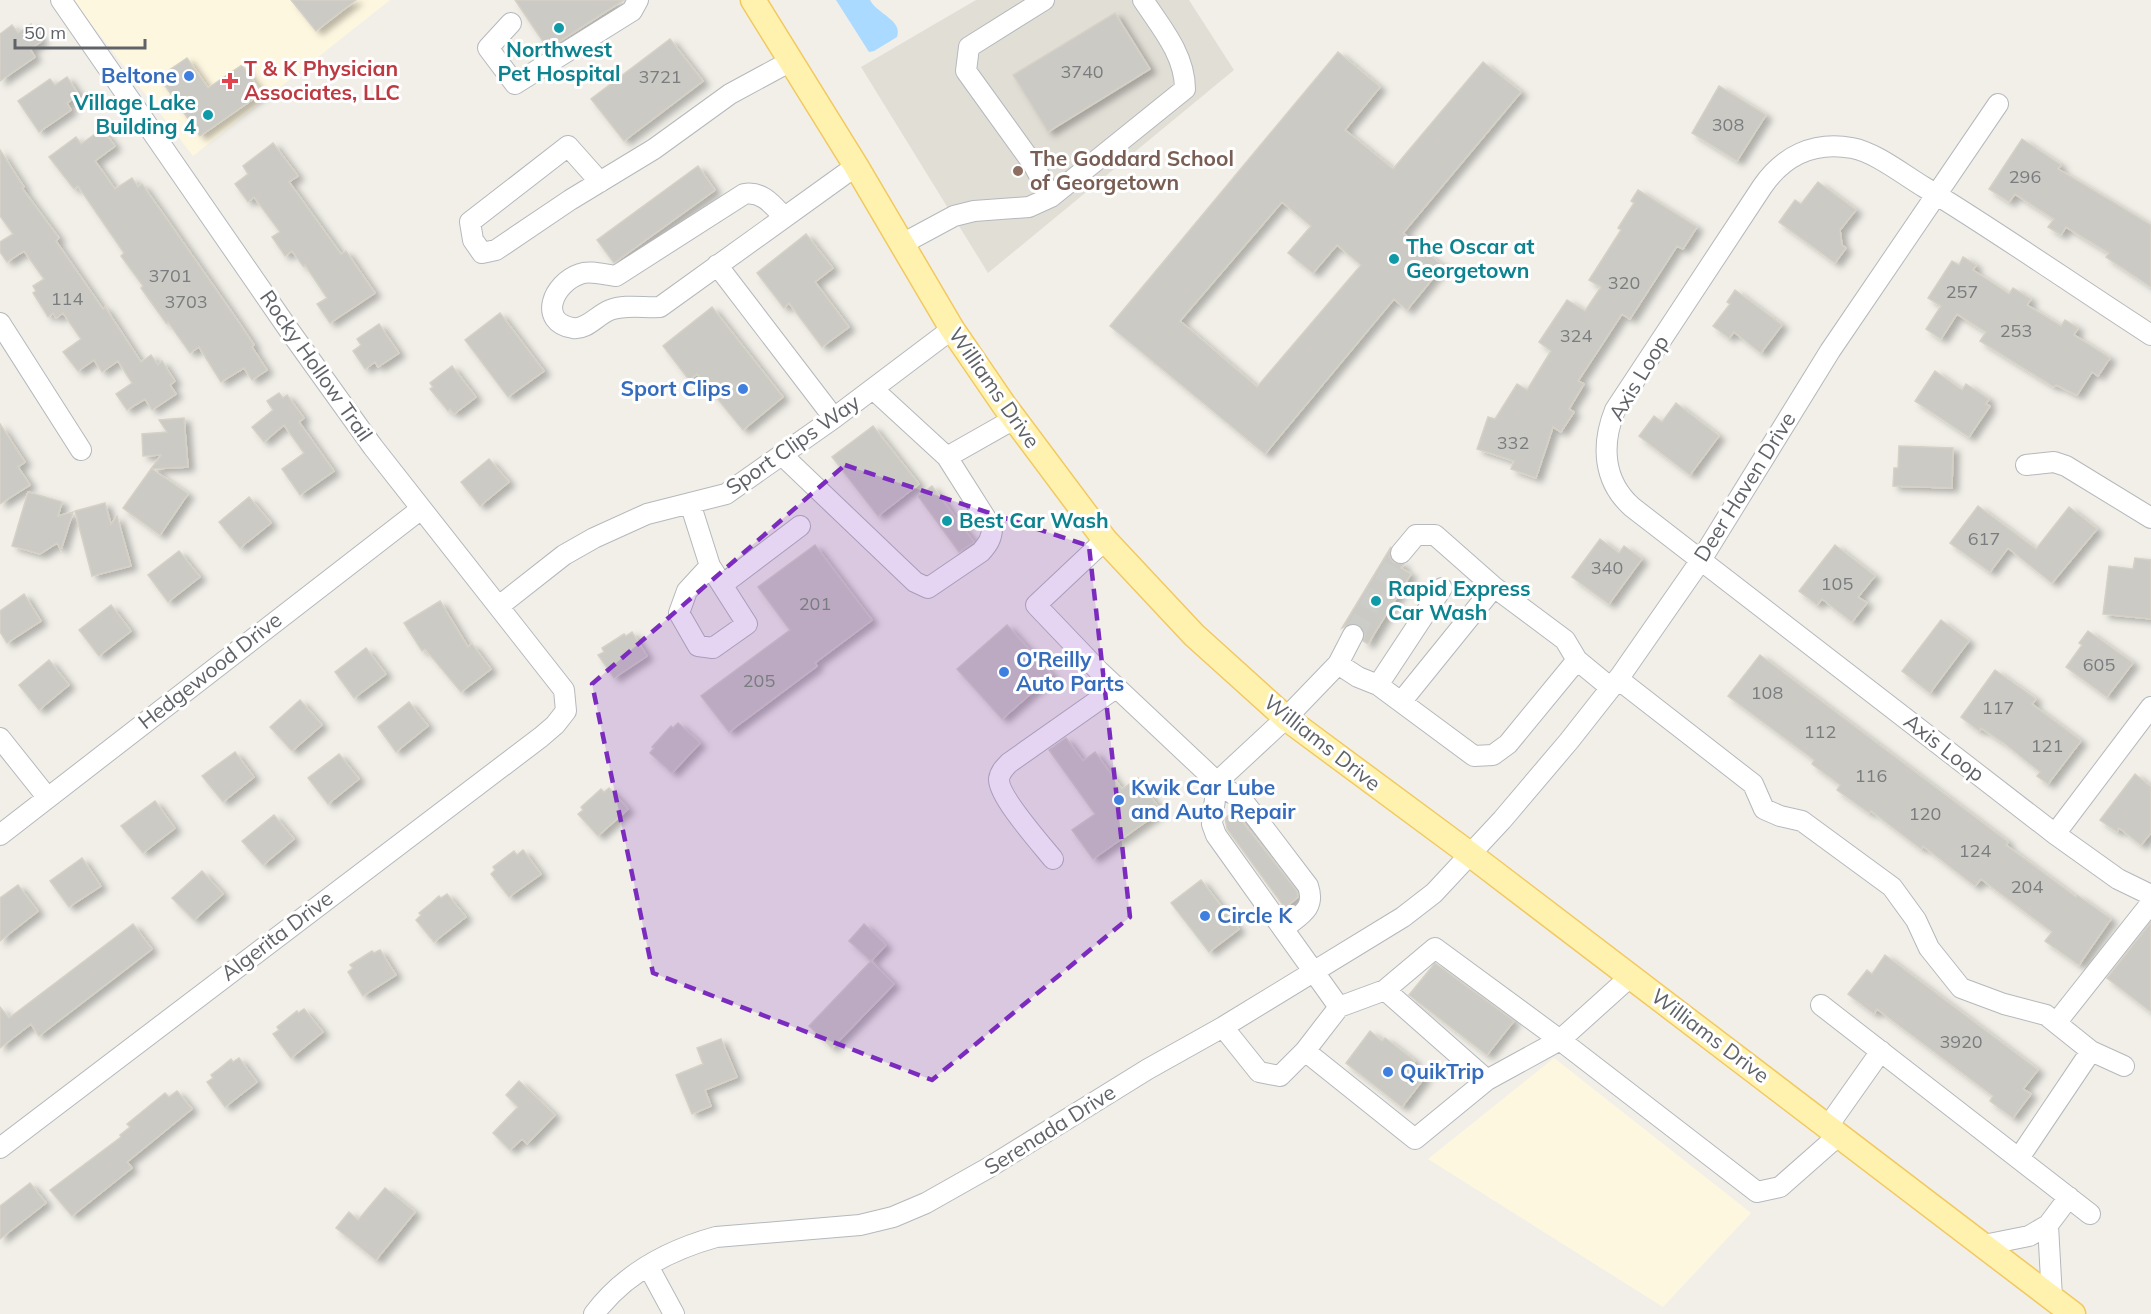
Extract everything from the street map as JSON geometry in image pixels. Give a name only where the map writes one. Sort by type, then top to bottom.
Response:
[{"type":"main road","name":"Williams Drive","points":[[753,0],[856,166],[952,329],[1014,419],[1105,540],[1194,635],[1286,718],[1631,976],[2073,1314]]},
{"type":"street","name":"Rocky Hollow Trail","points":[[62,0],[289,330],[421,509],[564,690],[566,711],[555,725]]},
{"type":"street","points":[[511,23],[488,48],[515,84],[633,11],[638,0]]},
{"type":"street","points":[[1044,0],[969,47],[966,71],[1032,164],[1052,197]]},
{"type":"street","points":[[902,244],[954,216],[974,211],[1029,207],[1052,197],[1185,89],[1185,72],[1175,50],[1143,0]]},
{"type":"street","points":[[600,182],[568,146],[470,222],[473,240],[482,253],[496,250],[654,149],[730,93],[791,61]]},
{"type":"street","name":"Deer Haven Drive","points":[[1471,855],[1562,750],[1614,683],[1701,560],[1830,351],[1998,104]]},
{"type":"street","name":"Axis Loop","points":[[2151,335],[1866,152],[1855,148],[1815,147],[1781,164],[1762,187],[1615,411],[1607,436],[1606,461],[1615,487],[1622,499],[1632,507],[2055,834],[2118,879],[2151,895]]},
{"type":"street","points":[[784,217],[764,198],[752,193],[744,194],[616,276],[594,272],[580,273],[570,279],[560,286],[551,302],[557,320],[572,328],[581,328],[610,310],[630,306],[660,307],[856,166]]},
{"type":"street","points":[[717,265],[834,418]]},
{"type":"street","points":[[0,323],[81,450]]},
{"type":"street","name":"Sport Clips Way","points":[[499,606],[564,555],[594,538],[647,513],[726,494],[834,418],[952,329]]},
{"type":"street","points":[[782,454],[915,582],[928,588],[981,552],[988,544],[992,528],[947,457],[873,389]]},
{"type":"street","points":[[947,457],[1014,419]]},
{"type":"street","points":[[2026,465],[2054,462],[2066,466],[2151,518]]},
{"type":"street","points":[[690,503],[710,566],[747,624],[713,648],[698,646],[679,613],[687,591],[710,566]]},
{"type":"street","name":"Hedgewood Drive","points":[[0,834],[421,509]]},
{"type":"street","points":[[722,585],[800,526]]},
{"type":"street","points":[[1401,553],[1416,535],[1435,535],[1494,587],[1565,640],[1577,660],[1614,683],[1753,784],[1764,809],[1780,816],[1802,821],[1892,887],[1916,920],[1929,948],[1961,988],[2004,1004],[2046,1015],[2091,1051],[2124,1066]]},
{"type":"street","points":[[1105,540],[1036,605],[1117,687],[1217,782],[1244,802],[1308,886],[1311,894],[1308,907],[1284,928]]},
{"type":"street","points":[[1401,702],[1494,587]]},
{"type":"street","points":[[1378,685],[1442,588]]},
{"type":"street","points":[[1340,1006],[1216,835],[1212,824],[1217,782],[1286,718],[1338,664],[1353,635]]},
{"type":"street","points":[[1338,664],[1358,677],[1378,685],[1474,756],[1493,755],[1508,744],[1577,660]]},
{"type":"street","points":[[1053,859],[1003,795],[999,781],[1002,771],[1009,763],[1117,687]]},
{"type":"street","points":[[2055,834],[2151,707]]},
{"type":"street","name":"Algerita Drive","points":[[0,1148],[555,725]]},
{"type":"street","points":[[0,738],[47,797]]},
{"type":"street","name":"Serenada Drive","points":[[594,1314],[633,1275],[673,1252],[716,1237],[834,1229],[860,1225],[893,1217],[926,1203],[988,1168],[1148,1069],[1223,1027],[1419,906],[1471,855]]},
{"type":"street","points":[[2056,1023],[2151,903]]},
{"type":"street","points":[[1223,1027],[1259,1072],[1280,1076],[1305,1051],[1340,1006],[1385,990],[1435,948],[1560,1040],[1757,1192],[1780,1187],[1834,1131],[1881,1051]]},
{"type":"street","points":[[1305,1051],[1415,1139],[1487,1080],[1560,1040],[1631,976]]},
{"type":"street","points":[[1385,990],[1487,1080]]},
{"type":"street","points":[[1821,1005],[2090,1214]]},
{"type":"street","points":[[2019,1158],[2091,1051]]},
{"type":"street","points":[[1984,1245],[2029,1236],[2048,1225],[2069,1197]]},
{"type":"street","points":[[2048,1225],[2052,1298]]},
{"type":"street","points":[[648,1266],[674,1314]]},
{"type":"highlighted area","points":[[845,465],[1089,546],[1130,917],[932,1080],[653,973],[592,684]]},
{"type":"shaded area","points":[[73,0],[390,0],[193,156]]},
{"type":"shaded area","name":"The Goddard School of Georgetown","points":[[976,0],[1189,0],[1234,70],[988,273],[861,67]]},
{"type":"shaded area","points":[[1554,1058],[1751,1213],[1663,1307],[1428,1159]]},
{"type":"water","points":[[836,0],[870,0],[896,26],[897,37],[869,52]]},
{"type":"building","points":[[291,0],[356,0],[316,31]]},
{"type":"building","name":"Northwest Pet Hospital","points":[[515,0],[624,0],[548,49]]},
{"type":"building","points":[[1115,13],[1150,69],[1048,132],[1013,75]]},
{"type":"building","points":[[31,24],[42,41],[30,49],[35,57],[0,81],[0,34],[12,25],[18,33]]},
{"type":"building","points":[[670,39],[703,81],[624,141],[591,99]]},
{"type":"building","name":"The Oscar at Georgetown","points":[[1338,52],[1380,87],[1345,130],[1393,169],[1483,62],[1521,92],[1403,233],[1443,266],[1407,310],[1394,299],[1265,454],[1110,326]],"holes":[[[1282,202],[1311,226],[1288,253],[1313,273],[1337,245],[1361,265],[1257,387],[1180,321]]]},
{"type":"building","name":"Village Lake Building 4","points":[[187,58],[208,88],[242,65],[262,93],[200,136],[159,77]]},
{"type":"building","points":[[67,77],[79,95],[67,103],[71,110],[39,132],[18,101],[50,79],[55,85]]},
{"type":"building","points":[[1719,86],[1766,115],[1737,161],[1692,133]]},
{"type":"building","points":[[102,129],[115,146],[95,161],[115,189],[132,178],[138,187],[142,184],[254,345],[252,347],[267,370],[252,380],[244,368],[221,382],[199,347],[190,353],[141,288],[143,286],[121,256],[124,253],[78,186],[74,189],[49,157],[76,137],[81,144]]},
{"type":"building","points":[[2022,139],[2061,165],[2058,169],[2151,225],[2151,287],[2106,257],[2109,253],[2066,227],[2061,235],[2048,227],[2054,219],[2015,194],[2009,202],[1989,189]]},
{"type":"building","points":[[273,143],[298,176],[289,182],[341,254],[346,251],[375,293],[330,323],[317,304],[327,298],[305,265],[303,266],[292,251],[285,256],[272,237],[280,232],[254,197],[248,202],[235,184],[248,174],[243,166]]},
{"type":"building","points":[[0,150],[24,187],[22,188],[59,238],[56,241],[103,309],[105,307],[141,362],[151,355],[158,365],[162,361],[175,381],[170,385],[176,394],[152,410],[145,399],[127,410],[116,394],[132,383],[118,361],[102,372],[94,360],[78,371],[63,352],[81,339],[63,313],[56,318],[53,313],[48,317],[33,293],[36,291],[33,286],[44,279],[24,251],[7,262],[0,252],[0,242],[13,234],[0,216]]},
{"type":"building","points":[[698,166],[715,190],[614,263],[597,240]]},
{"type":"building","points":[[1818,182],[1856,210],[1840,230],[1842,245],[1846,248],[1835,263],[1779,222],[1795,200],[1801,204]]},
{"type":"building","points":[[1638,190],[1697,227],[1683,249],[1677,246],[1630,319],[1622,314],[1578,381],[1584,384],[1569,409],[1574,412],[1561,432],[1553,427],[1536,478],[1511,469],[1514,461],[1477,449],[1488,417],[1495,419],[1517,384],[1527,390],[1551,351],[1539,342],[1567,300],[1585,311],[1601,287],[1589,280],[1621,230],[1618,228],[1634,203],[1631,201]]},
{"type":"building","points":[[806,234],[833,268],[815,282],[849,327],[822,347],[789,303],[784,308],[757,273]]},
{"type":"building","points":[[1963,257],[1976,265],[1973,270],[2009,294],[2013,288],[2031,299],[2027,305],[2061,326],[2065,320],[2078,328],[2074,335],[2110,358],[2098,376],[2092,372],[2077,395],[2056,385],[2054,387],[1980,341],[1986,332],[1957,314],[1941,339],[1926,329],[1941,306],[1928,298],[1952,261],[1959,265]]},
{"type":"building","points":[[1735,290],[1782,325],[1761,353],[1734,332],[1729,338],[1713,326],[1730,304],[1727,302]]},
{"type":"building","points":[[712,307],[783,397],[743,430],[697,374],[689,380],[663,346]]},
{"type":"building","points":[[500,313],[544,371],[508,397],[465,340]]},
{"type":"building","points":[[379,324],[399,353],[378,367],[375,362],[365,369],[353,351],[361,345],[357,339]]},
{"type":"building","points":[[452,366],[476,397],[454,414],[450,409],[448,411],[430,389],[433,387],[430,383]]},
{"type":"building","points":[[1935,371],[1962,390],[1966,384],[1989,399],[1986,404],[1990,406],[1969,437],[1915,401]]},
{"type":"building","points":[[279,393],[283,398],[287,395],[304,418],[299,422],[334,471],[300,495],[282,469],[304,453],[284,425],[264,442],[252,427],[273,410],[267,401]]},
{"type":"building","points":[[1676,403],[1719,436],[1690,475],[1639,436],[1654,416],[1662,422]]},
{"type":"building","points":[[184,418],[188,467],[152,469],[188,494],[160,535],[123,508],[161,455],[143,456],[142,434],[167,432],[159,420]]},
{"type":"building","points":[[0,424],[25,462],[18,467],[30,485],[0,504]]},
{"type":"building","points":[[873,426],[919,484],[878,516],[832,457]]},
{"type":"building","points":[[1899,446],[1953,448],[1952,488],[1893,486],[1894,468],[1898,468]]},
{"type":"building","points":[[489,459],[509,482],[480,506],[461,482]]},
{"type":"building","name":"Best Car Wash","points":[[932,486],[974,542],[959,552],[918,496]]},
{"type":"building","points":[[28,492],[62,502],[58,516],[73,512],[61,550],[57,543],[40,554],[12,546]]},
{"type":"building","points":[[249,497],[271,523],[240,548],[219,522]]},
{"type":"building","points":[[105,503],[111,524],[117,516],[131,566],[92,576],[75,511]]},
{"type":"building","points":[[1978,506],[2036,549],[2069,507],[2097,529],[2052,583],[2008,548],[1990,572],[1950,543]]},
{"type":"building","points":[[1600,539],[1619,553],[1624,546],[1642,559],[1609,604],[1572,577]]},
{"type":"building","points":[[815,545],[872,620],[815,663],[817,666],[729,732],[701,696],[790,630],[758,587]]},
{"type":"building","points":[[1835,545],[1875,576],[1858,597],[1867,603],[1852,622],[1822,599],[1817,605],[1799,591]]},
{"type":"building","name":"Rapid Express Car Wash","points":[[1391,547],[1390,557],[1393,562],[1404,564],[1401,568],[1411,574],[1368,644],[1363,641],[1365,634],[1359,625],[1352,623],[1342,628]]},
{"type":"building","points":[[179,551],[200,577],[168,602],[148,575]]},
{"type":"building","points":[[2135,558],[2151,560],[2151,619],[2103,614],[2109,566],[2133,569]]},
{"type":"building","points":[[24,594],[41,621],[7,643],[0,632],[0,611]]},
{"type":"building","points":[[440,601],[468,647],[472,644],[491,669],[461,692],[425,649],[422,651],[404,623]]},
{"type":"building","points":[[111,605],[131,631],[99,656],[79,630]]},
{"type":"building","points":[[1941,620],[1969,641],[1930,693],[1902,671]]},
{"type":"building","name":"O'Reilly Auto Parts","points":[[1007,625],[1052,675],[1002,719],[957,669]]},
{"type":"building","points":[[2088,631],[2133,663],[2107,697],[2066,667],[2082,645],[2079,643]]},
{"type":"building","points":[[632,632],[647,656],[614,678],[598,655],[604,652],[602,648],[624,634],[626,636]]},
{"type":"building","points":[[366,648],[386,674],[354,698],[335,672]]},
{"type":"building","points":[[1760,655],[2008,842],[2006,845],[2076,897],[2077,895],[2111,919],[2079,965],[2045,941],[2052,932],[1981,879],[1975,886],[1923,846],[1921,849],[1871,811],[1869,813],[1837,790],[1840,785],[1812,764],[1814,760],[1728,696]]},
{"type":"building","points":[[49,660],[69,685],[39,710],[19,685]]},
{"type":"building","points":[[1995,670],[2036,699],[2032,704],[2081,741],[2048,784],[2037,776],[2040,772],[2004,743],[1981,728],[1979,731],[1961,717]]},
{"type":"building","points":[[300,700],[322,725],[292,751],[270,727]]},
{"type":"building","points":[[409,702],[428,726],[396,752],[378,727]]},
{"type":"building","points":[[678,723],[700,743],[672,773],[650,753],[654,748],[652,747],[671,726],[673,728]]},
{"type":"building","name":"Kwik Car Lube and Auto Repair","points":[[1066,738],[1083,761],[1095,752],[1122,789],[1138,778],[1161,811],[1093,859],[1072,830],[1095,814],[1049,750]]},
{"type":"building","points":[[235,752],[254,777],[223,802],[202,776]]},
{"type":"building","points":[[339,754],[359,779],[328,804],[308,778]]},
{"type":"building","points":[[2135,774],[2151,787],[2151,833],[2141,845],[2119,828],[2117,832],[2100,820]]},
{"type":"building","points":[[609,788],[628,809],[598,836],[578,814],[583,810],[581,807],[601,789],[604,792]]},
{"type":"building","points":[[155,801],[175,828],[143,853],[121,826]]},
{"type":"building","name":"Circle K","points":[[1234,811],[1297,891],[1298,897],[1285,908],[1227,829],[1225,818]]},
{"type":"building","points":[[274,815],[294,839],[263,865],[242,841]]},
{"type":"building","points":[[523,850],[541,874],[509,897],[491,874],[495,870],[493,867],[514,851],[517,855]]},
{"type":"building","points":[[82,858],[101,886],[69,907],[50,881]]},
{"type":"building","points":[[202,871],[223,894],[194,920],[172,898]]},
{"type":"building","name":"Circle K","points":[[1201,880],[1239,929],[1209,952],[1171,903]]},
{"type":"building","points":[[18,885],[38,911],[0,941],[0,898]]},
{"type":"building","points":[[447,894],[466,917],[434,942],[416,920],[421,915],[419,913],[439,896],[441,898]]},
{"type":"building","points":[[2151,922],[2151,1012],[2107,978]]},
{"type":"building","points":[[133,924],[152,949],[39,1036],[31,1024],[0,1048],[0,1007],[9,1018]]},
{"type":"building","points":[[864,924],[886,945],[871,961],[849,941]]},
{"type":"building","points":[[380,950],[396,975],[363,996],[348,972],[353,968],[350,965],[372,951],[374,953]]},
{"type":"building","points":[[1885,955],[2038,1070],[2023,1089],[2031,1094],[2013,1118],[1990,1101],[1993,1096],[1877,1009],[1874,1014],[1848,994],[1867,970],[1872,974]]},
{"type":"building","points":[[871,961],[894,984],[832,1048],[809,1026]]},
{"type":"building","name":"QuikTrip","points":[[1435,963],[1514,1021],[1487,1055],[1409,995]]},
{"type":"building","points":[[304,1009],[323,1032],[291,1058],[273,1034],[279,1030],[277,1027],[297,1011],[298,1013]]},
{"type":"building","name":"QuikTrip","points":[[1370,1031],[1382,1041],[1385,1038],[1415,1061],[1411,1067],[1425,1077],[1402,1107],[1346,1063]]},
{"type":"building","points":[[721,1039],[737,1077],[705,1090],[711,1106],[692,1114],[676,1075],[703,1064],[697,1048]]},
{"type":"building","points":[[239,1058],[257,1082],[225,1107],[207,1082],[213,1078],[211,1075],[231,1059],[233,1062]]},
{"type":"building","points":[[519,1081],[555,1115],[527,1144],[522,1139],[510,1150],[493,1133],[518,1107],[506,1095]]},
{"type":"building","points":[[177,1091],[192,1109],[127,1162],[132,1168],[72,1216],[50,1190],[121,1137],[120,1135],[130,1127],[127,1124],[165,1093],[169,1097]]},
{"type":"building","points":[[30,1183],[46,1203],[0,1239],[0,1206]]},
{"type":"building","points":[[385,1188],[415,1212],[376,1260],[336,1228],[349,1212],[358,1220]]},
{"type":"tunnel","points":[[1353,635],[1401,553]]},
{"type":"place","name":"Northwest Pet Hospital","points":[[559,28]]},
{"type":"place","name":"Beltone","points":[[189,76]]},
{"type":"place","name":"T & K Physician Associates, LLC","points":[[230,81]]},
{"type":"place","name":"Village Lake Building 4","points":[[208,115]]},
{"type":"place","name":"The Goddard School of Georgetown","points":[[1018,171]]},
{"type":"place","name":"The Oscar at Georgetown","points":[[1394,259]]},
{"type":"place","name":"Sport Clips","points":[[743,389]]},
{"type":"place","name":"Best Car Wash","points":[[947,521]]},
{"type":"place","name":"Rapid Express Car Wash","points":[[1376,601]]},
{"type":"place","name":"O'Reilly Auto Parts","points":[[1004,672]]},
{"type":"place","name":"Kwik Car Lube and Auto Repair","points":[[1119,800]]},
{"type":"place","name":"Circle K","points":[[1205,916]]},
{"type":"place","name":"QuikTrip","points":[[1388,1072]]}]
